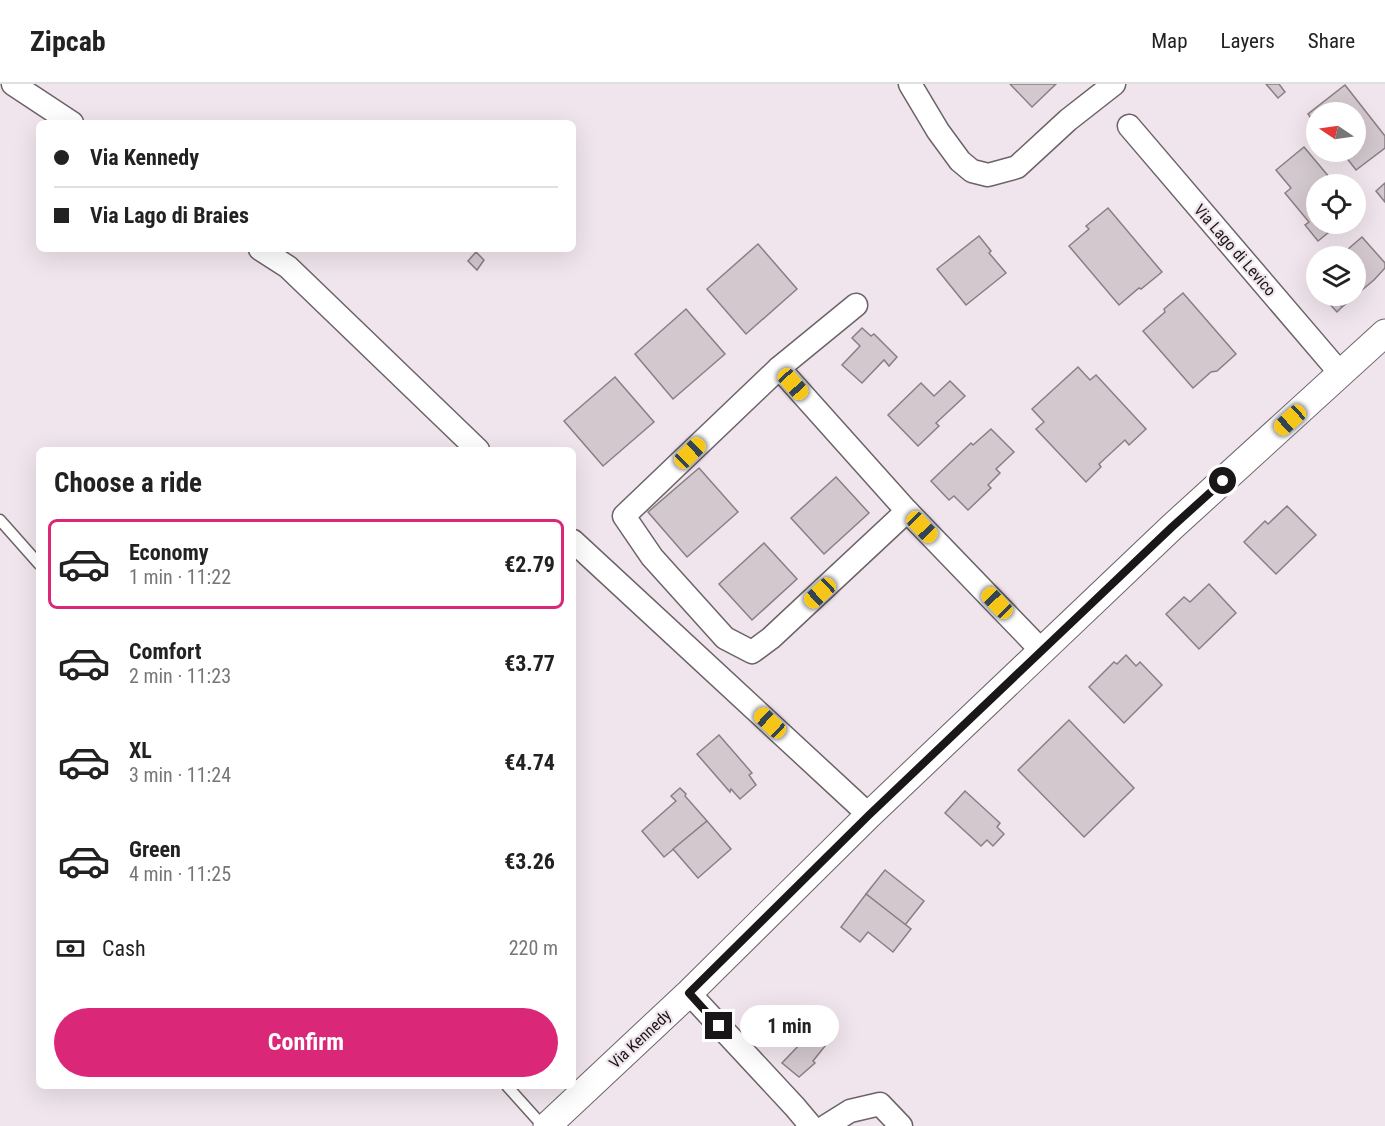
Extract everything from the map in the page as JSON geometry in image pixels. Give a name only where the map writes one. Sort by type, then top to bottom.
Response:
[{"type":"street","points":[[13,84],[67,120]]},
{"type":"street","points":[[910,84],[938,131],[960,160],[972,171],[988,175],[1017,167],[1068,120],[1114,84]]},
{"type":"street","name":"Via Lago di Levico","points":[[1129,126],[1341,374]]},
{"type":"street","points":[[265,252],[288,267],[475,447]]},
{"type":"street","points":[[856,305],[778,368],[624,516],[652,557],[725,638],[752,652],[771,638],[907,511]]},
{"type":"street","name":"Via Kennedy","points":[[545,1126],[689,993],[869,815],[1172,527],[1385,333]]},
{"type":"street","points":[[778,368],[907,511],[1042,651]]},
{"type":"street","points":[[576,544],[869,815]]},
{"type":"street","points":[[689,993],[810,1126]]},
{"type":"street","points":[[826,1126],[850,1111],[880,1104],[901,1126]]},
{"type":"lane","points":[[0,520],[36,561]]},
{"type":"lane","points":[[510,1089],[545,1126]]},
{"type":"building","points":[[1010,84],[1056,84],[1032,107]]},
{"type":"building","points":[[1266,84],[1279,84],[1285,92],[1278,98]]},
{"type":"building","points":[[1345,85],[1358,102],[1323,102]]},
{"type":"building","points":[[1366,112],[1385,136],[1385,148],[1356,170],[1350,162],[1366,162]]},
{"type":"building","points":[[1304,147],[1306,162],[1317,162],[1327,174],[1306,174],[1306,218],[1285,193],[1291,188],[1276,170]]},
{"type":"building","points":[[1385,183],[1385,202],[1376,191]]},
{"type":"building","points":[[1108,208],[1162,272],[1119,305],[1069,246],[1089,229],[1086,226]]},
{"type":"building","points":[[1312,234],[1327,234],[1318,241]]},
{"type":"building","points":[[979,236],[991,251],[989,253],[1006,273],[966,305],[937,269]]},
{"type":"building","points":[[1362,237],[1385,263],[1385,268],[1366,287],[1366,246],[1352,246]]},
{"type":"building","points":[[758,244],[797,289],[746,334],[707,289]]},
{"type":"building","points":[[476,252],[484,260],[477,270],[468,261]]},
{"type":"building","points":[[1183,293],[1236,354],[1193,388],[1143,331]]},
{"type":"building","points":[[1331,306],[1341,306],[1337,312]]},
{"type":"building","points":[[686,309],[725,354],[673,399],[635,354]]},
{"type":"building","points":[[862,328],[871,336],[874,334],[897,357],[889,366],[884,360],[862,383],[842,365],[860,346],[852,338]]},
{"type":"building","points":[[1078,367],[1090,380],[1096,375],[1146,429],[1129,445],[1125,440],[1099,464],[1101,467],[1086,482],[1036,429],[1044,422],[1032,409]]},
{"type":"building","points":[[615,377],[654,422],[603,466],[564,421]]},
{"type":"building","points":[[950,381],[965,396],[936,423],[939,426],[918,446],[888,415],[921,383],[934,396]]},
{"type":"building","points":[[991,429],[1014,452],[996,469],[1000,473],[988,485],[991,488],[968,510],[954,496],[949,500],[931,481],[971,443],[973,445]]},
{"type":"building","points":[[699,468],[738,512],[687,557],[648,512]]},
{"type":"building","points":[[836,477],[869,513],[824,554],[791,518]]},
{"type":"building","points":[[1287,506],[1316,535],[1276,574],[1244,542],[1265,521],[1268,524]]},
{"type":"building","points":[[764,543],[797,579],[752,620],[719,584]]},
{"type":"building","points":[[1209,584],[1236,613],[1199,649],[1166,614],[1184,597],[1190,602]]},
{"type":"building","points":[[1126,655],[1136,666],[1140,662],[1162,685],[1124,723],[1089,687],[1114,662],[1117,664]]},
{"type":"building","points":[[1069,720],[1134,788],[1084,837],[1018,770]]},
{"type":"building","points":[[719,735],[752,773],[749,775],[756,785],[740,799],[731,789],[730,792],[697,754]]},
{"type":"building","points":[[680,788],[707,821],[664,857],[642,831],[676,801],[671,796]]},
{"type":"building","points":[[965,791],[1000,823],[997,827],[1004,834],[993,846],[987,840],[981,846],[945,813]]},
{"type":"building","points":[[707,821],[731,849],[698,878],[673,849]]},
{"type":"building","points":[[885,870],[924,901],[905,925],[866,894]]},
{"type":"building","points":[[866,894],[911,929],[893,952],[868,932],[860,942],[841,927]]},
{"type":"building","points":[[823,1020],[830,1027],[820,1041],[825,1046],[813,1061],[815,1063],[799,1077],[782,1063]]},
{"type":"route","points":[[719,1026],[689,993],[869,815],[1223,481]]}]
